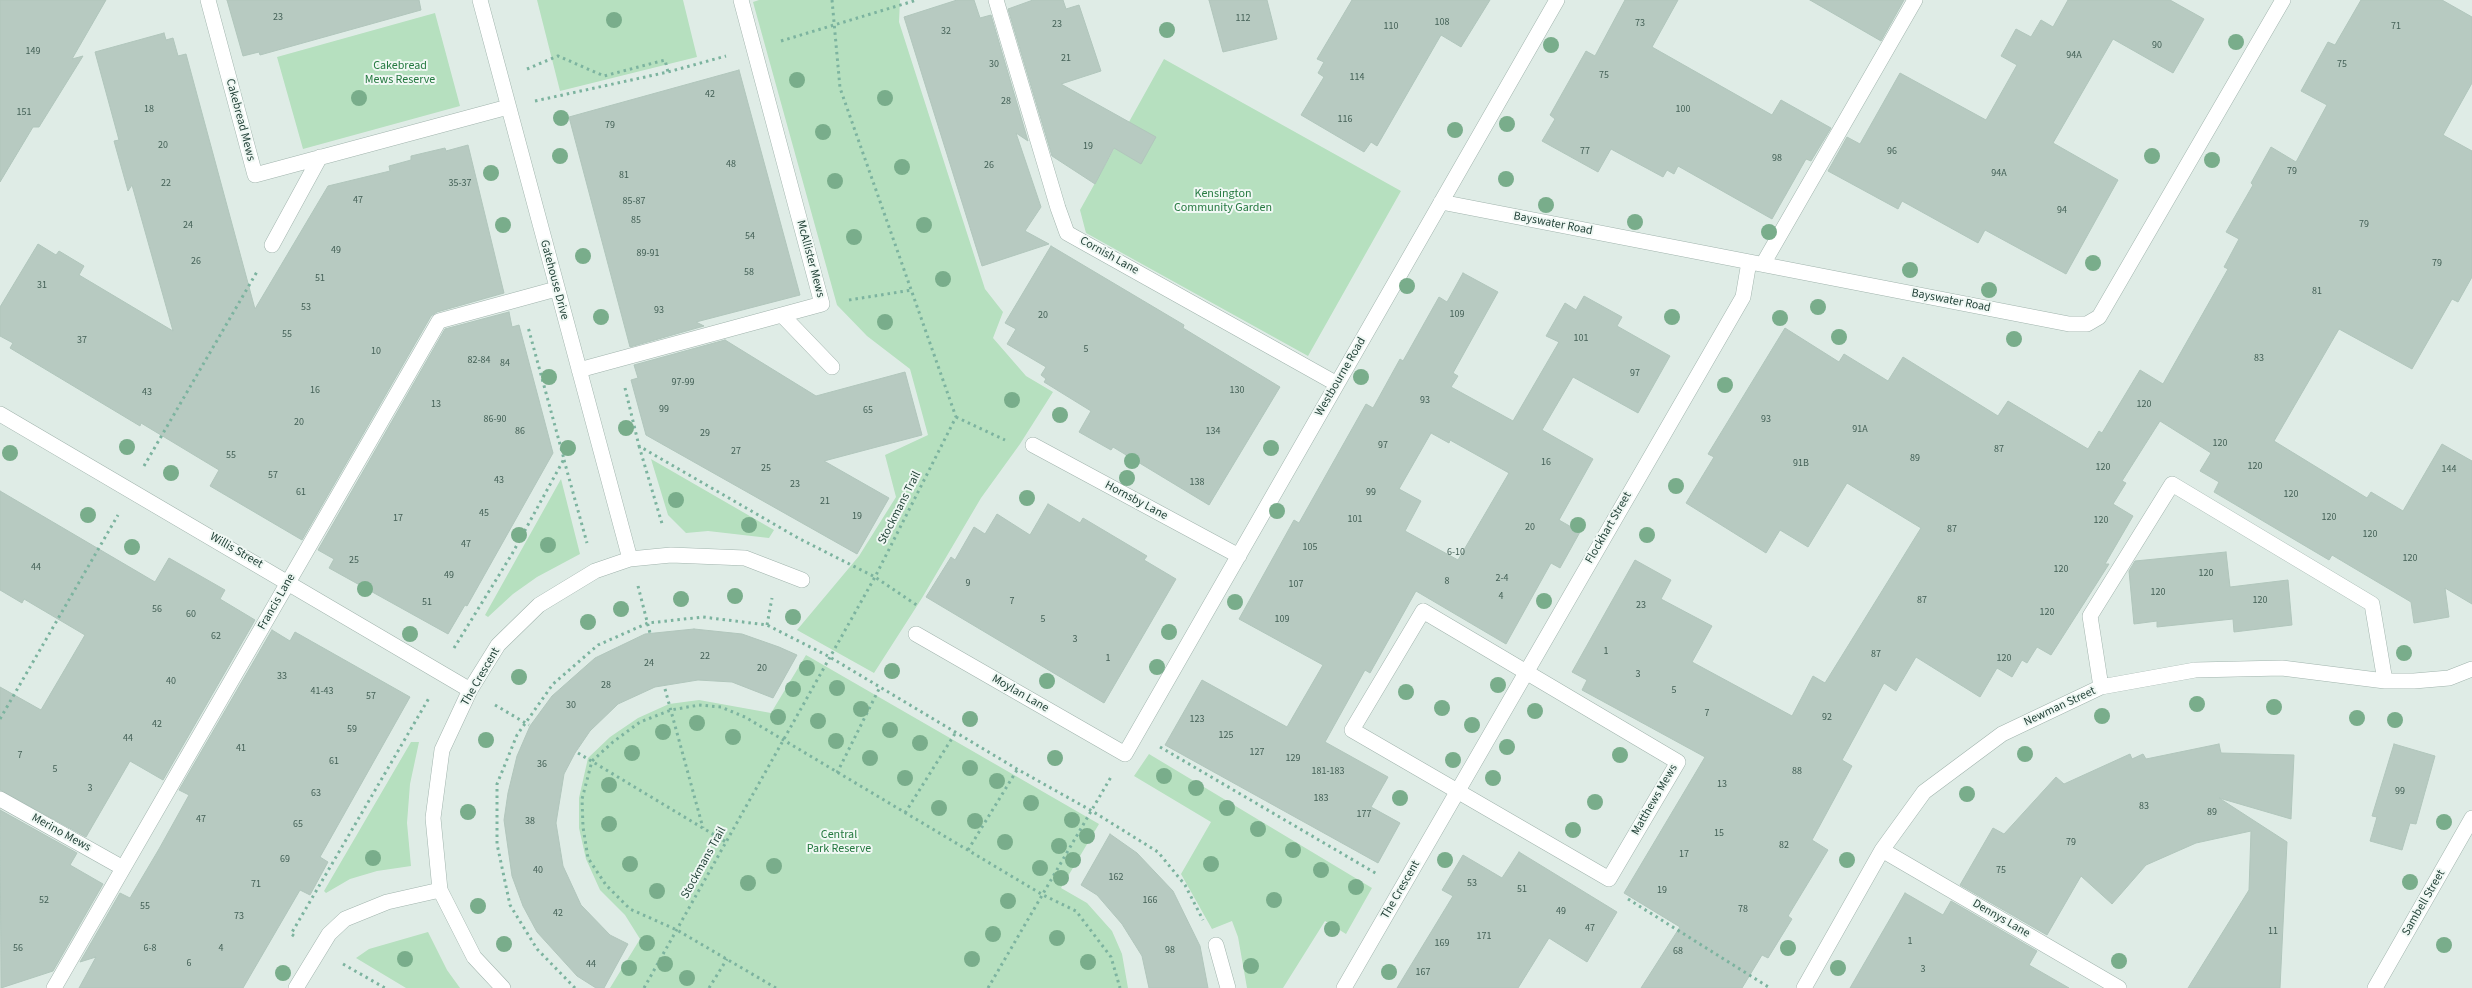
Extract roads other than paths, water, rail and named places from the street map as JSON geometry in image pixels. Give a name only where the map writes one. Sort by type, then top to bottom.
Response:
[{"type":"street","name":"Cakebread Mews","points":[[208,0],[255,175],[508,107]]},
{"type":"street","name":"Gatehouse Drive","points":[[480,0],[630,559]]},
{"type":"street","name":"McAllister Mews","points":[[579,370],[822,304],[741,0]]},
{"type":"street","name":"Cornish Lane","points":[[996,0],[1058,208],[1068,232],[1337,384]]},
{"type":"street","name":"Westbourne Road","points":[[1125,754],[1557,0]]},
{"type":"street","name":"Flockhart Street","points":[[1459,792],[1526,671],[1742,297],[1756,263],[1915,0]]},
{"type":"street","name":"Bayswater Road","points":[[1442,202],[2082,325],[2094,322],[2282,0]]},
{"type":"street","points":[[272,245],[320,157]]},
{"type":"street","name":"Francis Lane","points":[[54,988],[439,321],[556,289]]},
{"type":"street","points":[[782,315],[832,367]]},
{"type":"street","name":"Willis Street","points":[[0,414],[470,690]]},
{"type":"street","name":"Hornsby Lane","points":[[1033,445],[1239,556]]},
{"type":"street","points":[[2101,687],[2090,616],[2172,484],[2372,604],[2385,681]]},
{"type":"street","name":"The Crescent","points":[[503,988],[474,957],[440,890],[433,818],[442,750],[470,690],[498,645],[539,605],[595,571],[630,559],[671,555],[745,558],[802,580]]},
{"type":"street","name":"Matthews Mews","points":[[1423,611],[1678,762],[1609,879],[1459,792],[1352,730],[1423,611]]},
{"type":"street","name":"Moylan Lane","points":[[916,634],[1125,754]]},
{"type":"street","name":"Newman Street","points":[[1804,988],[1882,850],[1924,792],[1994,740],[2101,687],[2204,670],[2282,668],[2385,681],[2449,678],[2472,669]]},
{"type":"street","name":"The Crescent","points":[[1344,988],[1459,792]]},
{"type":"street","name":"Merino Mews","points":[[0,799],[123,868]]},
{"type":"street","name":"Sambell Street","points":[[2375,988],[2472,818]]},
{"type":"street","name":"Dennys Lane","points":[[1882,850],[2119,988]]},
{"type":"street","points":[[296,988],[318,950],[333,929],[352,915],[387,902],[440,890]]},
{"type":"street","points":[[1216,945],[1228,988]]},
{"type":"park label","name":"Cakebread Mews Reserve","points":[[400,73]]},
{"type":"park label","name":"Kensington Community Garden","points":[[1223,201]]},
{"type":"park label","name":"Central Park Reserve","points":[[839,842]]}]
